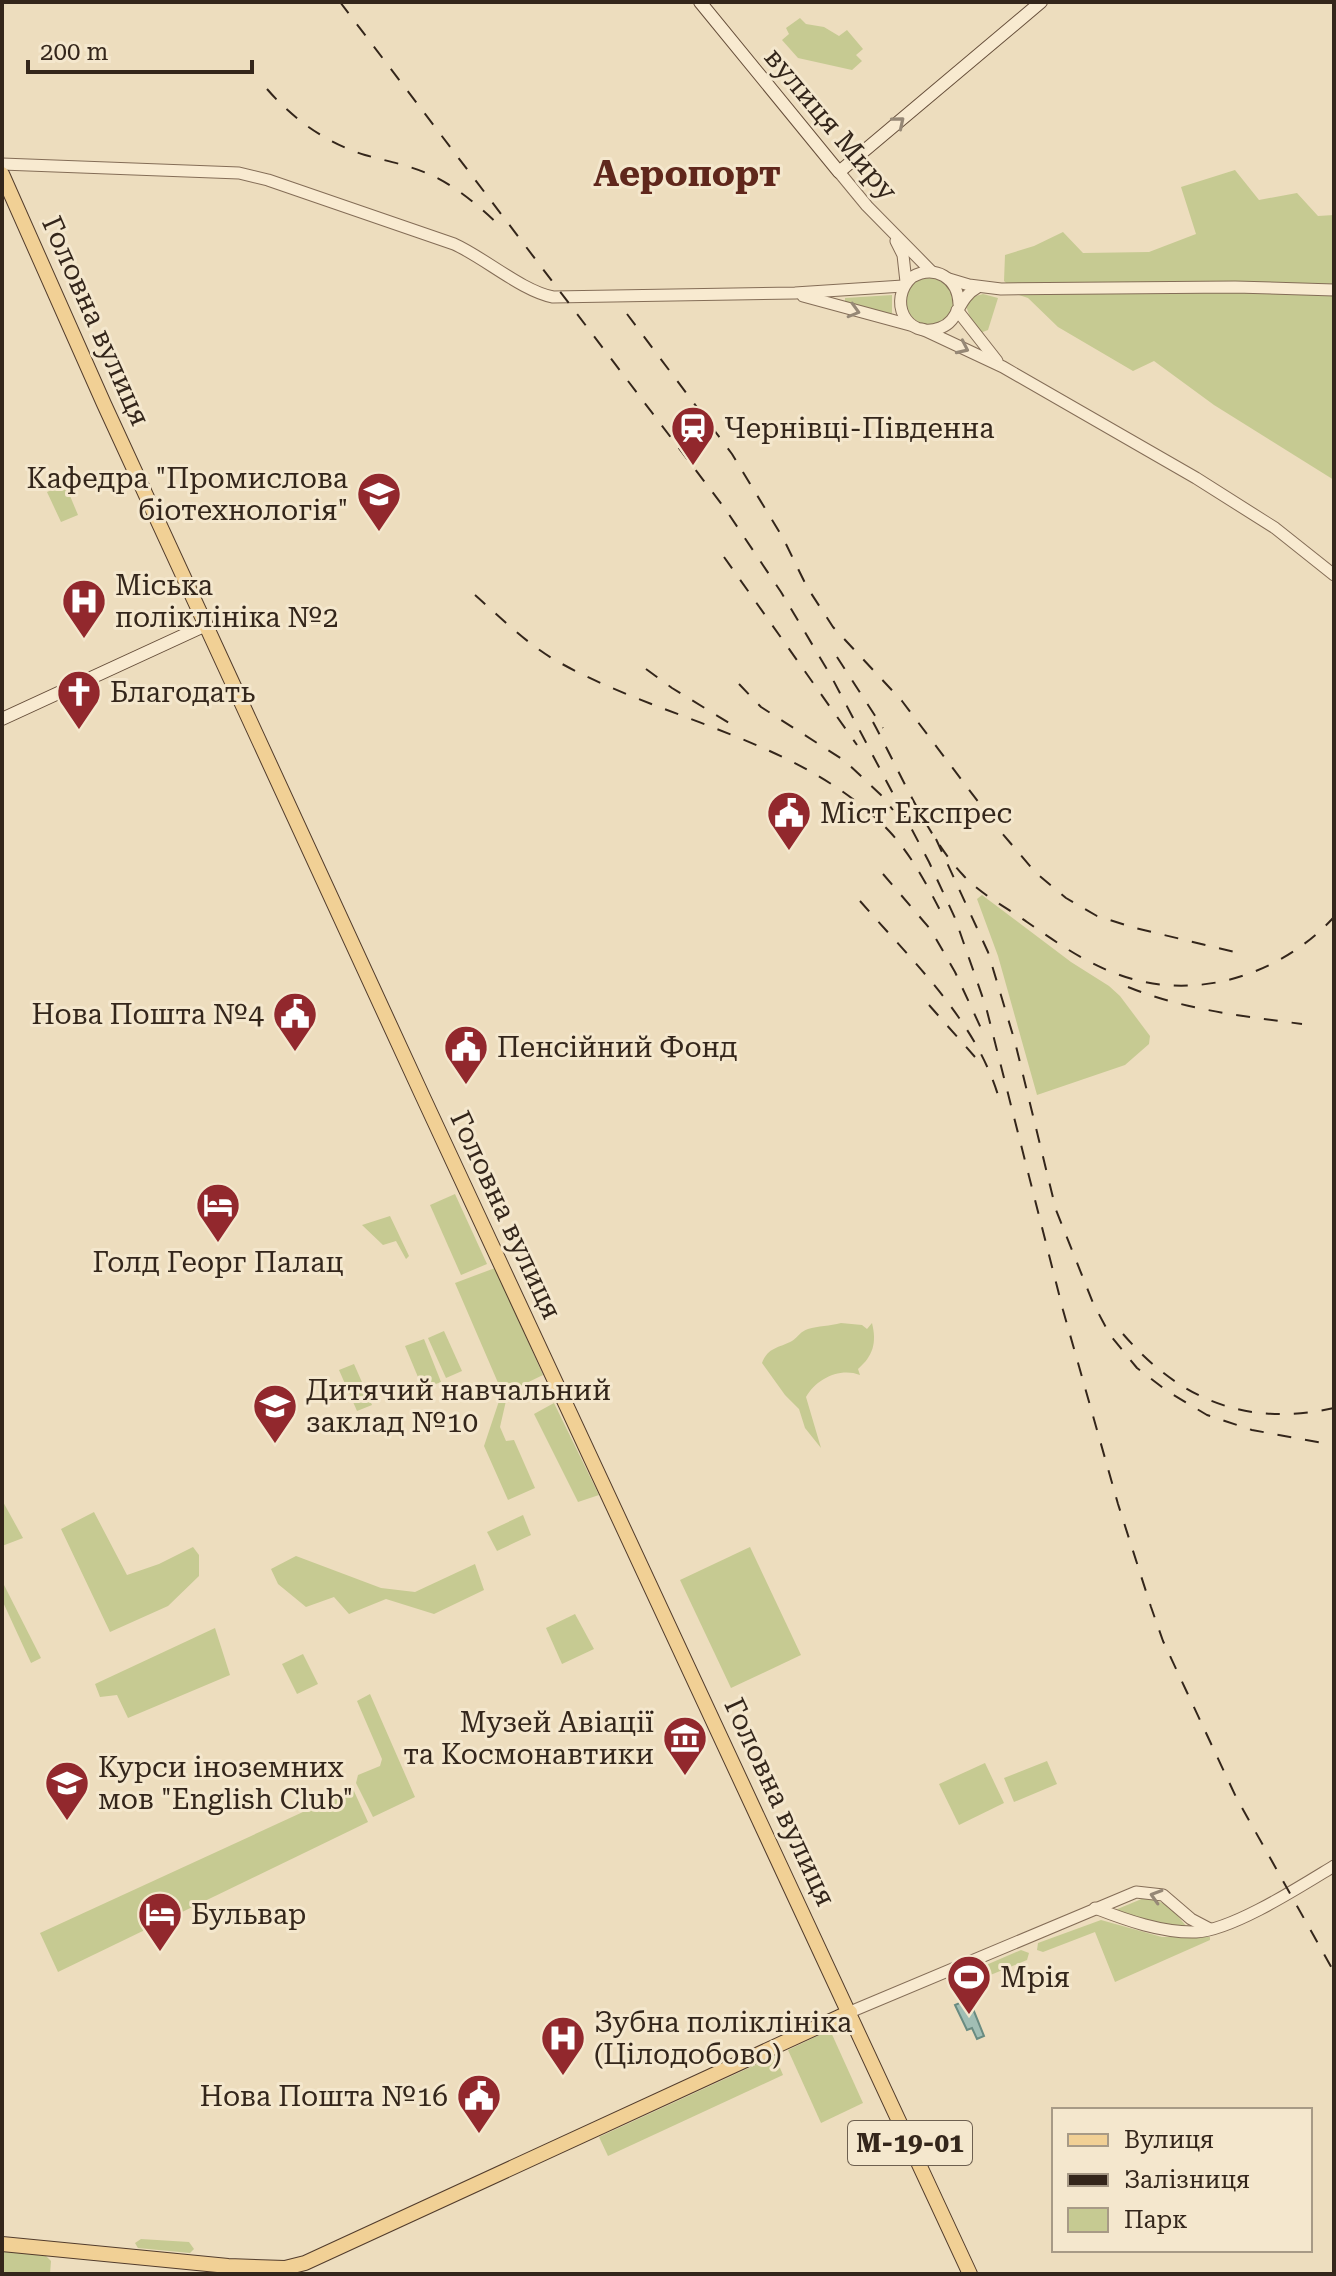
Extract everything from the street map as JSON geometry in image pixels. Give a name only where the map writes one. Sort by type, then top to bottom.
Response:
[{"type":"main road","name":"вулиця Миру","points":[[700,2],[839,172]]},
{"type":"main road","points":[[839,172],[1041,2]]},
{"type":"main road","name":"Головна вулиця","points":[[2,174],[587,1452],[970,2274]]},
{"type":"main road","points":[[2,719],[206,625]]},
{"type":"main road","points":[[2,2244],[228,2266],[285,2268],[305,2263],[850,2012]]},
{"type":"street","points":[[2,164],[239,173],[268,180],[454,244],[479,255],[530,288],[553,297],[795,293],[905,284]]},
{"type":"street","name":"вулиця Миру","points":[[839,172],[892,233],[931,271]]},
{"type":"street","points":[[892,233],[903,255],[905,284]]},
{"type":"street","points":[[1334,290],[979,287],[931,271],[916,274],[900,294],[901,309],[918,327],[1003,367],[1196,478],[1275,528],[1334,575]]},
{"type":"street","points":[[949,279],[956,288],[958,307],[976,338],[1003,367]]},
{"type":"street","points":[[795,293],[935,330],[946,325],[965,296],[979,287]]},
{"type":"street","points":[[1095,1908],[1150,1927],[1195,1932],[1261,1908],[1334,1866]]},
{"type":"street","points":[[850,2012],[1136,1892],[1158,1893],[1210,1929]]},
{"type":"green space","points":[[800,18],[806,24],[824,27],[839,36],[847,30],[863,49],[856,55],[862,61],[852,70],[798,58],[782,40],[789,34],[786,28]]},
{"type":"green space","points":[[1235,170],[1259,200],[1297,193],[1318,216],[1334,215],[1334,480],[1214,405],[1154,361],[1133,371],[1058,327],[1028,298],[1019,295],[1004,281],[1005,255],[1063,232],[1083,253],[1149,252],[1196,234],[1181,187]]},
{"type":"green space","points":[[930,277],[947,284],[954,301],[947,318],[930,325],[913,318],[906,301],[913,284]]},
{"type":"green space","points":[[983,294],[998,298],[988,330],[980,333],[966,306],[972,297]]},
{"type":"green space","points":[[892,295],[892,314],[845,303],[845,298]]},
{"type":"green space","points":[[65,484],[78,515],[61,522],[47,492]]},
{"type":"green space","points":[[982,895],[1071,962],[1109,986],[1150,1036],[1149,1044],[1125,1065],[1037,1095],[998,956],[977,899]]},
{"type":"green space","points":[[455,1194],[487,1264],[461,1275],[430,1205]]},
{"type":"green space","points":[[390,1216],[409,1256],[406,1259],[396,1241],[383,1245],[362,1225]]},
{"type":"green space","points":[[495,1268],[543,1375],[508,1392],[500,1427],[506,1441],[514,1440],[535,1488],[508,1500],[484,1446],[502,1392],[455,1283]]},
{"type":"green space","points":[[841,1323],[862,1325],[867,1329],[872,1323],[874,1343],[867,1359],[858,1369],[860,1375],[845,1373],[829,1376],[806,1397],[821,1448],[805,1428],[799,1409],[762,1363],[771,1351],[806,1330]]},
{"type":"green space","points":[[444,1331],[462,1371],[446,1378],[428,1338]]},
{"type":"green space","points":[[424,1339],[441,1382],[423,1389],[405,1346]]},
{"type":"green space","points":[[354,1364],[372,1405],[357,1411],[339,1370]]},
{"type":"green space","points":[[554,1403],[599,1495],[578,1502],[534,1414]]},
{"type":"green space","points":[[2,1500],[23,1538],[2,1546]]},
{"type":"green space","points":[[94,1512],[127,1575],[193,1547],[199,1555],[199,1576],[168,1606],[110,1632],[61,1529]]},
{"type":"green space","points":[[523,1515],[531,1535],[497,1551],[487,1532]]},
{"type":"green space","points":[[750,1547],[801,1655],[731,1688],[680,1580]]},
{"type":"green space","points":[[296,1556],[381,1588],[415,1592],[475,1564],[484,1590],[434,1614],[386,1599],[349,1614],[334,1597],[306,1607],[278,1584],[271,1569]]},
{"type":"green space","points":[[2,1581],[41,1658],[31,1663],[2,1600]]},
{"type":"green space","points":[[575,1614],[594,1649],[562,1664],[546,1628]]},
{"type":"green space","points":[[215,1628],[230,1675],[128,1718],[117,1695],[100,1697],[95,1684]]},
{"type":"green space","points":[[303,1654],[318,1684],[297,1694],[282,1664]]},
{"type":"green space","points":[[370,1694],[415,1797],[373,1817],[356,1783],[358,1775],[380,1766],[382,1759],[357,1701]]},
{"type":"green space","points":[[1047,1761],[1057,1784],[1014,1802],[1004,1778]]},
{"type":"green space","points":[[985,1763],[1004,1803],[959,1825],[939,1784]]},
{"type":"green space","points":[[353,1789],[368,1822],[58,1972],[40,1933]]},
{"type":"green space","points":[[1144,1898],[1164,1904],[1187,1927],[1155,1924],[1115,1910]]},
{"type":"green space","points":[[1101,1920],[1162,1937],[1210,1937],[1210,1940],[1115,1982],[1095,1932],[1043,1952],[1037,1950],[1038,1943]]},
{"type":"green space","points":[[1021,1950],[1029,1953],[1027,1960],[983,1978],[976,1976],[979,1968]]},
{"type":"green space","points":[[830,2030],[863,2103],[821,2123],[788,2050]]},
{"type":"green space","points":[[775,2056],[783,2075],[608,2156],[599,2137]]},
{"type":"green space","points":[[141,2239],[189,2242],[194,2249],[190,2253],[138,2248],[135,2243]]},
{"type":"green space","points":[[2,2251],[46,2256],[51,2261],[50,2274],[2,2274]]},
{"type":"water","name":"Мрія","points":[[969,1999],[984,2036],[977,2039],[972,2028],[967,2030],[955,2005]]},
{"type":"railway","points":[[340,2],[726,510],[781,592],[831,676],[929,862],[955,918],[986,1007],[1063,1310],[1118,1504],[1163,1641],[1236,1797],[1334,1972]]},
{"type":"railway","points":[[267,89],[299,120],[324,137],[351,150],[414,168],[441,180],[468,198],[501,227]]},
{"type":"railway","points":[[627,314],[732,454],[833,627],[902,701],[1001,832],[1036,873],[1066,898],[1097,916],[1243,954]]},
{"type":"railway","points":[[724,557],[857,745]]},
{"type":"railway","points":[[475,595],[524,638],[555,660],[640,700],[774,753],[816,774],[855,800],[898,841],[919,871],[942,914]]},
{"type":"railway","points":[[837,657],[883,728]]},
{"type":"railway","points":[[646,669],[739,729]]},
{"type":"railway","points":[[739,684],[761,707],[845,761],[893,810]]},
{"type":"railway","points":[[873,722],[937,842],[963,875],[985,894],[1049,937],[1105,969],[1146,982],[1175,986],[1234,978],[1262,969],[1288,955],[1334,917]]},
{"type":"railway","points":[[936,839],[988,952],[1015,1042],[1056,1210],[1093,1303],[1110,1335],[1137,1368],[1207,1415],[1252,1430],[1334,1445]]},
{"type":"railway","points":[[883,874],[931,930],[955,972],[986,1039]]},
{"type":"railway","points":[[860,901],[958,1016],[974,1041],[998,1095]]},
{"type":"railway","points":[[1128,987],[1192,1007],[1302,1024]]},
{"type":"railway","points":[[929,1005],[975,1057]]},
{"type":"railway","points":[[1123,1334],[1168,1376],[1192,1392],[1218,1403],[1244,1411],[1272,1414],[1334,1408]]},
{"type":"place","name":"Чернівці-Південна","points":[[693,467]]},
{"type":"place","name":"Кафедра \"Промислова біотехнологія\"","points":[[379,533]]},
{"type":"place","name":"Міська поліклініка №2","points":[[84,640]]},
{"type":"place","name":"Благодать","points":[[79,731]]},
{"type":"place","name":"Міст Експрес","points":[[789,852]]},
{"type":"place","name":"Нова Пошта №4","points":[[295,1053]]},
{"type":"place","name":"Пенсійний Фонд","points":[[466,1086]]},
{"type":"place","name":"Голд Георг Палац","points":[[218,1244]]},
{"type":"place","name":"Дитячий навчальний заклад №10","points":[[275,1445]]},
{"type":"place","name":"Музей Авіації та Космонавтики","points":[[685,1777]]},
{"type":"place","name":"Курси іноземних мов \"English Club\"","points":[[67,1822]]},
{"type":"place","name":"Бульвар","points":[[160,1953]]},
{"type":"place","name":"Мрія","points":[[969,2016]]},
{"type":"place","name":"Зубна поліклініка (Цілодобово)","points":[[563,2077]]},
{"type":"place","name":"Нова Пошта №16","points":[[479,2135]]},
{"type":"district","name":"Аеропорт","points":[[687,174]]}]
